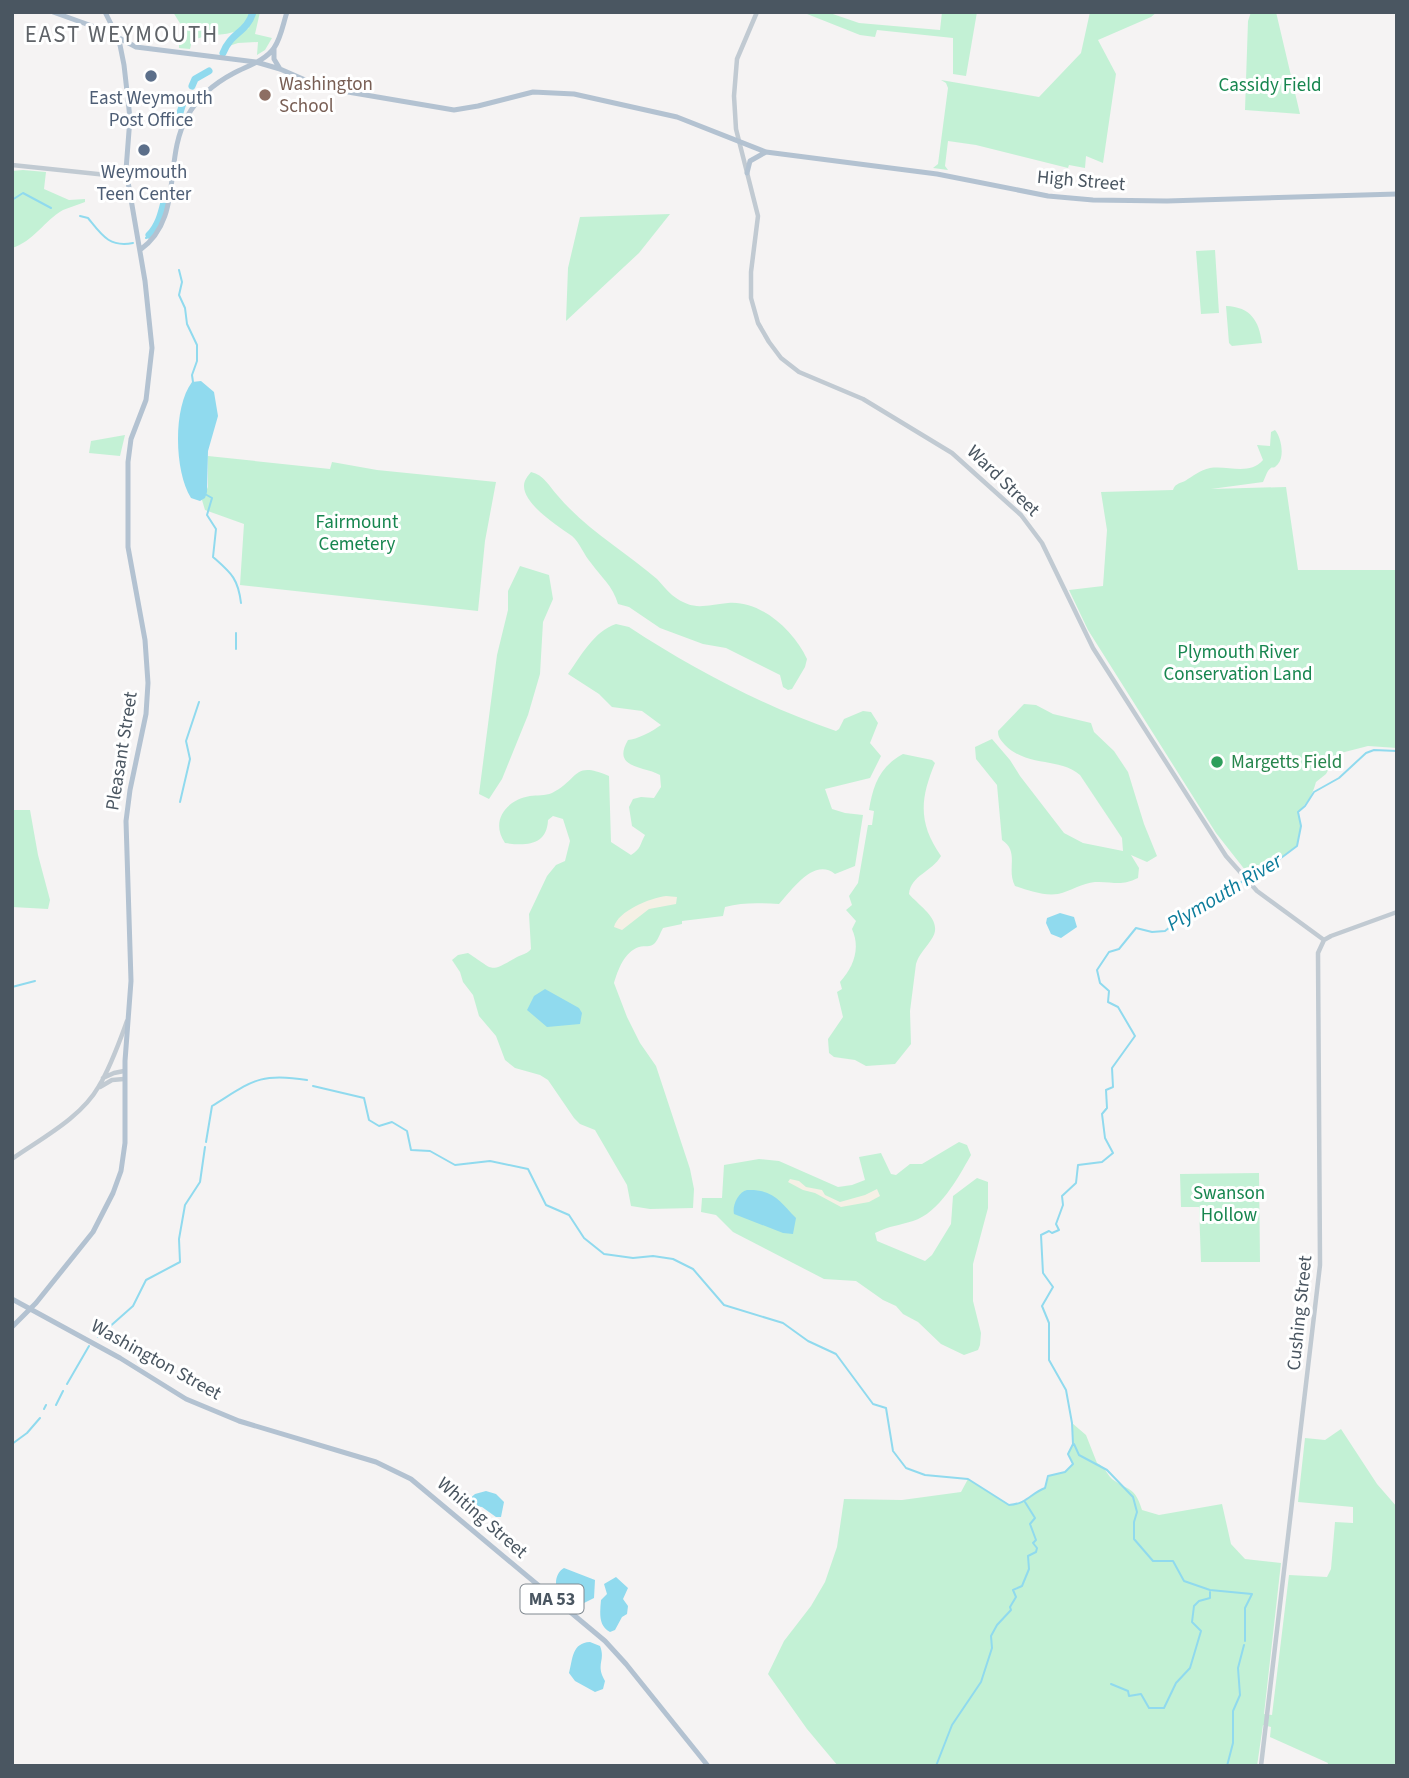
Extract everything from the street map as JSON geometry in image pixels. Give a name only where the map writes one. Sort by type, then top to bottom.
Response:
[{"type":"main road","name":"High Street","points":[[53,12],[106,31],[119,40],[140,48],[256,62],[342,91],[392,98],[445,110],[469,108],[534,92],[575,94],[664,114],[706,127],[766,152],[936,174],[1034,194],[1079,200],[1187,201],[1397,194]]},
{"type":"main road","name":"Pleasant Street","points":[[12,1327],[31,1309],[93,1231],[114,1194],[125,1147],[124,1071],[130,1010],[126,821],[146,714],[148,683],[146,651],[131,569],[127,527],[129,448],[146,400],[152,358],[140,250],[126,177],[125,160],[130,118],[125,67],[119,40],[105,12]]},
{"type":"main road","points":[[280,69],[274,59],[275,46],[286,12]]},
{"type":"main road","points":[[140,250],[155,236],[166,216],[178,138],[186,117],[196,103],[225,78],[266,56],[275,46]]},
{"type":"main road","points":[[747,173],[750,160],[766,152]]},
{"type":"main road","name":"Washington Street","points":[[12,1298],[120,1358],[186,1399],[240,1421],[370,1460]]},
{"type":"main road","name":"Whiting Street","points":[[370,1460],[403,1474],[429,1492],[604,1641],[626,1664],[708,1766]]},
{"type":"street","name":"Ward Street","points":[[757,12],[735,69],[734,96],[738,141],[758,216],[751,272],[751,298],[758,323],[769,342],[781,358],[799,372],[863,399],[943,446],[975,471],[1021,515],[1042,543],[1093,648],[1213,838],[1248,883],[1271,903],[1324,940]]},
{"type":"street","points":[[12,167],[126,177]]},
{"type":"street","points":[[1324,940],[1397,912]]},
{"type":"street","name":"Cushing Street","points":[[1261,1766],[1320,1265],[1318,953],[1324,940]]},
{"type":"street","points":[[99,1087],[121,1039],[130,1010]]},
{"type":"street","points":[[103,1078],[124,1071]]},
{"type":"street","points":[[12,1159],[71,1117],[99,1087],[109,1080],[124,1079]]},
{"type":"green space","points":[[173,12],[252,12],[242,28],[235,32],[192,41],[190,49],[179,48],[179,39],[186,33]]},
{"type":"green space","points":[[254,12],[260,12],[255,34],[272,38],[265,50],[257,55],[258,42],[226,47],[229,41],[246,27],[248,29]]},
{"type":"green space","points":[[802,12],[827,12],[859,23],[940,30],[942,12],[977,12],[966,76],[953,74],[953,38],[877,30],[875,37],[860,35]]},
{"type":"green space","points":[[1090,12],[1157,12],[1098,40],[1116,74],[1103,163],[1086,156],[1085,168],[1069,165],[1068,168],[976,145],[948,141],[945,166],[948,170],[933,168],[938,164],[948,88],[941,80],[1039,97],[1081,53]]},
{"type":"green space","name":"Cassidy Field","points":[[1251,12],[1276,12],[1300,114],[1245,110],[1248,21]]},
{"type":"green space","points":[[12,171],[46,172],[44,189],[69,200],[85,199],[85,202],[63,210],[33,236],[12,248]]},
{"type":"green space","points":[[670,214],[639,253],[566,321],[568,268],[580,217]]},
{"type":"green space","points":[[1215,250],[1219,313],[1201,314],[1196,251]]},
{"type":"green space","points":[[1226,306],[1248,312],[1259,328],[1262,343],[1232,346],[1229,343]]},
{"type":"green space","name":"Plymouth River Conservation Land","points":[[1275,430],[1282,452],[1280,461],[1268,471],[1263,482],[1211,489],[1286,487],[1298,570],[1397,570],[1397,748],[1368,746],[1337,754],[1298,812],[1301,826],[1297,846],[1249,875],[1216,833],[1088,630],[1069,590],[1103,586],[1107,530],[1101,492],[1173,490],[1177,484],[1206,469],[1251,468],[1263,460],[1257,445],[1270,446],[1271,432]]},
{"type":"green space","points":[[125,435],[120,456],[89,453],[91,441]]},
{"type":"green space","name":"Fairmount Cemetery","points":[[208,456],[330,469],[332,462],[377,470],[496,482],[485,541],[478,611],[240,585],[244,524],[205,510],[202,500],[208,487]]},
{"type":"green space","points":[[531,472],[543,478],[581,519],[680,600],[693,606],[740,603],[775,619],[794,638],[807,659],[792,689],[783,687],[780,675],[726,648],[703,644],[660,628],[629,607],[618,604],[610,587],[575,539],[535,508],[525,493],[525,480]]},
{"type":"green space","points":[[520,566],[549,575],[553,599],[543,622],[540,674],[528,715],[502,779],[489,799],[479,794],[497,655],[508,610],[508,591]]},
{"type":"green space","points":[[616,624],[629,627],[729,685],[809,721],[836,731],[844,719],[863,711],[871,712],[878,723],[870,743],[881,756],[870,778],[825,789],[832,809],[863,815],[855,866],[835,874],[827,870],[811,872],[779,904],[732,905],[725,907],[723,916],[682,921],[682,924],[663,928],[653,945],[639,947],[629,953],[617,973],[614,983],[640,1043],[656,1066],[690,1169],[694,1189],[693,1208],[650,1209],[631,1206],[627,1185],[595,1130],[580,1124],[574,1118],[548,1080],[515,1068],[505,1060],[496,1036],[479,1016],[473,995],[452,960],[458,955],[468,953],[496,968],[531,949],[529,914],[547,876],[556,865],[565,861],[570,841],[563,819],[553,816],[548,820],[544,835],[534,842],[505,843],[499,827],[500,820],[514,802],[521,798],[552,793],[582,771],[609,776],[611,842],[631,855],[640,846],[645,835],[632,826],[629,807],[633,799],[654,798],[661,787],[660,775],[632,765],[624,756],[624,749],[628,740],[661,725],[642,711],[612,707],[599,694],[568,674],[595,638]]},
{"type":"green space","points":[[1024,704],[1036,705],[1053,714],[1091,723],[1094,732],[1114,751],[1128,772],[1157,856],[1147,862],[1131,855],[1139,868],[1138,878],[1121,883],[1090,883],[1053,894],[1036,893],[1015,886],[1012,855],[1002,840],[997,785],[976,759],[975,747],[992,739],[1064,833],[1083,843],[1123,851],[1122,838],[1080,775],[1063,766],[1023,757],[1000,739],[998,731]]},
{"type":"green space","points":[[903,754],[935,763],[926,788],[924,811],[928,833],[941,856],[914,882],[909,894],[933,921],[935,933],[916,964],[910,1011],[911,1044],[895,1064],[866,1066],[855,1060],[834,1057],[829,1053],[828,1039],[843,1017],[837,992],[842,989],[840,982],[849,971],[856,951],[852,929],[856,921],[846,910],[852,905],[849,896],[858,883],[868,825],[872,825],[874,811],[869,810],[873,793],[883,771]]},
{"type":"green space","points":[[12,810],[30,810],[50,900],[48,909],[12,907]]},
{"type":"green space","points":[[959,1142],[967,1145],[971,1155],[939,1203],[922,1217],[875,1233],[877,1241],[925,1261],[932,1255],[951,1224],[953,1196],[977,1178],[988,1182],[988,1208],[973,1264],[973,1301],[981,1333],[980,1345],[978,1350],[964,1355],[941,1344],[918,1322],[856,1281],[824,1279],[733,1232],[716,1215],[701,1212],[702,1198],[722,1198],[724,1165],[759,1159],[779,1161],[838,1187],[865,1180],[859,1157],[881,1153],[891,1174],[896,1175],[910,1164],[922,1164]]},
{"type":"green space","name":"Swanson Hollow","points":[[1259,1173],[1260,1262],[1201,1262],[1199,1207],[1181,1207],[1180,1174]]},
{"type":"green space","points":[[1072,1423],[1086,1435],[1097,1463],[1112,1479],[1134,1493],[1142,1510],[1159,1515],[1222,1504],[1231,1544],[1245,1559],[1281,1563],[1264,1714],[1272,1715],[1289,1575],[1327,1577],[1331,1569],[1335,1522],[1353,1523],[1353,1507],[1298,1502],[1305,1438],[1325,1440],[1341,1429],[1377,1484],[1397,1507],[1397,1766],[1327,1766],[1328,1763],[1270,1737],[1271,1727],[1263,1725],[1257,1766],[838,1766],[807,1729],[768,1674],[784,1641],[811,1606],[825,1582],[837,1547],[844,1499],[902,1500],[961,1492],[968,1479],[1009,1505],[1020,1503],[1045,1488],[1049,1476],[1065,1472],[1072,1466],[1068,1452],[1073,1445]]},
{"type":"sand","points":[[666,896],[677,897],[676,904],[649,909],[622,930],[614,927],[628,911],[644,902]]},
{"type":"sand","points":[[790,1179],[799,1181],[806,1187],[822,1190],[825,1195],[840,1202],[877,1189],[880,1196],[869,1202],[841,1207],[788,1182]]},
{"type":"water","points":[[201,381],[214,392],[218,416],[208,451],[207,492],[205,498],[200,501],[191,498],[185,486],[178,439],[181,407],[186,393],[192,382]]},
{"type":"water","points":[[1060,913],[1074,917],[1077,927],[1061,938],[1051,934],[1046,923],[1047,918]]},
{"type":"water","points":[[545,989],[579,1008],[582,1013],[580,1024],[547,1027],[527,1010],[534,996]]},
{"type":"water","points":[[747,1190],[770,1194],[781,1202],[796,1218],[793,1234],[783,1233],[734,1214],[736,1200]]},
{"type":"water","points":[[486,1491],[496,1494],[504,1502],[501,1517],[496,1517],[482,1507],[469,1505],[467,1501],[475,1494]]},
{"type":"water","points":[[564,1568],[595,1580],[594,1598],[578,1606],[559,1594],[556,1580]]},
{"type":"water","points":[[616,1577],[628,1588],[623,1599],[628,1606],[627,1614],[622,1617],[615,1630],[610,1632],[603,1626],[601,1600],[607,1594],[604,1584]]},
{"type":"water","points":[[590,1642],[600,1646],[601,1670],[605,1681],[603,1689],[595,1692],[575,1681],[569,1673],[576,1648]]},
{"type":"waterway","points":[[223,53],[230,41],[247,24],[253,12]]},
{"type":"waterway","points":[[192,86],[195,79],[209,71]]},
{"type":"waterway","points":[[178,119],[183,103]]},
{"type":"waterway","points":[[12,200],[23,193],[51,208]]},
{"type":"waterway","points":[[149,235],[158,221],[166,194]]},
{"type":"waterway","points":[[80,216],[88,218],[112,242],[133,243]]},
{"type":"waterway","points":[[146,238],[150,236]]},
{"type":"waterway","points":[[179,270],[182,282],[179,295],[185,308],[187,324],[197,345],[193,382]]},
{"type":"waterway","points":[[205,494],[212,498],[207,515],[216,529],[213,557],[233,577],[241,603]]},
{"type":"waterway","points":[[236,633],[236,649]]},
{"type":"waterway","points":[[180,802],[190,759],[186,741],[199,702]]},
{"type":"waterway","name":"Plymouth River","points":[[313,1086],[364,1098],[369,1120],[379,1126],[392,1122],[407,1131],[411,1150],[430,1151],[455,1165],[490,1161],[528,1169],[546,1205],[569,1215],[584,1238],[604,1254],[673,1259],[693,1269],[724,1305],[783,1323],[808,1341],[836,1354],[873,1404],[886,1408],[893,1451],[906,1468],[925,1475],[968,1479],[1009,1505],[1020,1503],[1045,1488],[1048,1476],[1065,1472],[1073,1464],[1068,1454],[1073,1444],[1066,1390],[1049,1360],[1049,1323],[1042,1306],[1053,1287],[1043,1273],[1041,1235],[1059,1230],[1056,1224],[1063,1205],[1062,1196],[1076,1183],[1078,1165],[1102,1162],[1113,1153],[1105,1138],[1102,1114],[1107,1108],[1106,1090],[1113,1087],[1112,1068],[1135,1036],[1118,1007],[1108,1002],[1109,991],[1100,983],[1097,970],[1109,952],[1119,949],[1136,928],[1152,932],[1165,931],[1188,913],[1202,909],[1206,901],[1232,889],[1261,867],[1277,861],[1297,846],[1301,826],[1298,812],[1314,792],[1339,778],[1366,753],[1374,750],[1397,751]]},
{"type":"waterway","points":[[12,987],[35,981]]},
{"type":"waterway","name":"Plymouth River","points":[[206,1142],[212,1106],[247,1085],[266,1078],[307,1080]]},
{"type":"waterway","name":"Plymouth River","points":[[98,1337],[133,1306],[146,1280],[180,1262],[179,1239],[185,1205],[200,1182],[205,1147]]},
{"type":"waterway","name":"Plymouth River","points":[[67,1384],[89,1346]]},
{"type":"waterway","name":"Plymouth River","points":[[56,1405],[63,1391]]},
{"type":"waterway","name":"Plymouth River","points":[[44,1409],[46,1405]]},
{"type":"waterway","name":"Plymouth River","points":[[12,1444],[27,1433],[40,1418]]},
{"type":"waterway","points":[[1074,1444],[1079,1455],[1107,1470],[1133,1497],[1137,1512],[1134,1539],[1153,1561],[1173,1561],[1184,1581],[1210,1590],[1252,1594],[1245,1608],[1245,1641]]},
{"type":"waterway","points":[[936,1766],[952,1725],[981,1682],[992,1648],[991,1636],[1011,1610],[1016,1597],[1013,1590],[1022,1586],[1029,1569],[1028,1556],[1036,1552],[1037,1548],[1033,1543],[1036,1540],[1030,1524],[1035,1518],[1025,1502]]},
{"type":"waterway","points":[[1111,1684],[1128,1691],[1129,1696],[1141,1694],[1149,1708],[1164,1708],[1176,1683],[1190,1668],[1201,1631],[1192,1622],[1194,1606],[1199,1601],[1210,1598],[1210,1592]]},
{"type":"waterway","points":[[1227,1766],[1233,1743],[1233,1711],[1240,1695],[1238,1668],[1244,1645]]},
{"type":"place","name":"East Weymouth Post Office","points":[[151,76]]},
{"type":"place","name":"Washington School","points":[[265,95]]},
{"type":"place","name":"Weymouth Teen Center","points":[[144,150]]},
{"type":"place","name":"Margetts Field","points":[[1217,762]]},
{"type":"district","name":"EAST WEYMOUTH","points":[[122,34]]}]
